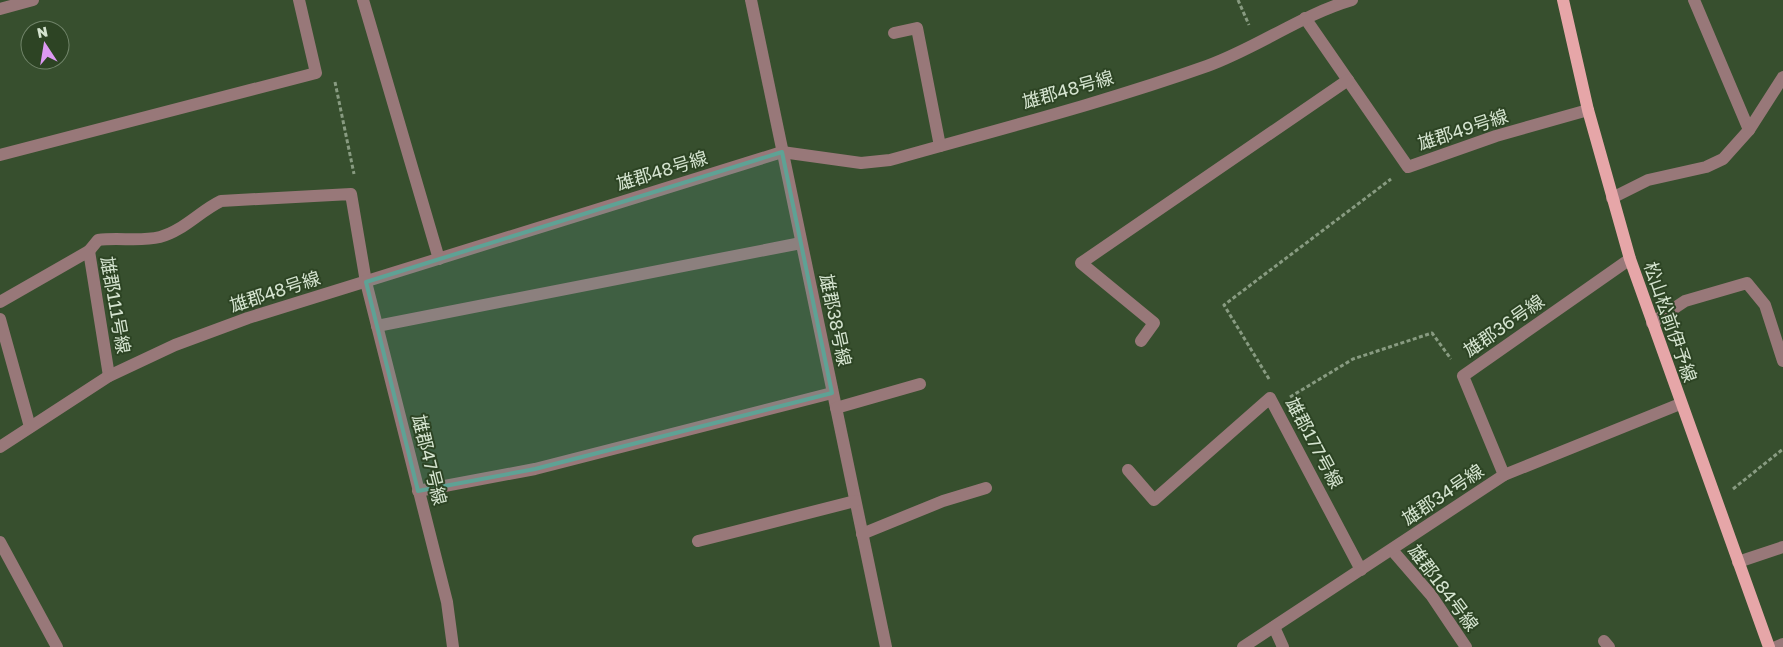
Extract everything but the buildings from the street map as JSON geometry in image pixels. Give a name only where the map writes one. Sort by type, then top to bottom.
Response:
[{"type":"main road","name":"松山松前伊予線","points":[[1563,0],[1588,110],[1630,259],[1680,404],[1769,647]]},
{"type":"street","points":[[0,9],[33,0]]},
{"type":"street","points":[[0,155],[316,73],[299,0]]},
{"type":"street","points":[[364,0],[439,259]]},
{"type":"street","name":"雄郡38号線","points":[[751,0],[886,647]]},
{"type":"street","name":"雄郡48号線","points":[[0,447],[109,376],[175,344],[248,318],[782,152],[861,163],[890,160],[940,146],[1151,85],[1210,65],[1258,43],[1305,18],[1324,4],[1352,0]]},
{"type":"street","points":[[1694,0],[1749,130]]},
{"type":"street","name":"雄郡49号線","points":[[1305,18],[1408,167],[1496,136],[1588,110]]},
{"type":"street","points":[[894,33],[917,28],[940,146]]},
{"type":"street","points":[[1612,198],[1648,180],[1706,166],[1723,159],[1749,130],[1783,77]]},
{"type":"street","points":[[1141,341],[1154,323],[1081,262],[1348,80]]},
{"type":"street","points":[[89,250],[98,240],[117,237],[134,240],[161,237],[177,230],[205,209],[221,201],[351,194]]},
{"type":"street","name":"雄郡47号線","points":[[351,194],[366,282],[447,602],[453,647]]},
{"type":"street","points":[[377,326],[801,243]]},
{"type":"street","name":"雄郡111号線","points":[[0,302],[89,250],[109,376]]},
{"type":"street","name":"雄郡36号線","points":[[1504,476],[1463,376],[1630,259]]},
{"type":"street","points":[[1652,322],[1685,301],[1747,283],[1765,305],[1783,361]]},
{"type":"street","points":[[0,319],[30,427]]},
{"type":"street","points":[[836,408],[920,384]]},
{"type":"street","points":[[418,491],[544,467],[832,393]]},
{"type":"street","name":"雄郡177号線","points":[[1128,470],[1154,500],[1273,402],[1361,570]]},
{"type":"street","name":"雄郡34号線","points":[[1243,647],[1504,476],[1680,404]]},
{"type":"street","points":[[862,534],[943,501],[986,488]]},
{"type":"street","points":[[698,541],[855,501]]},
{"type":"street","points":[[0,542],[57,647]]},
{"type":"street","points":[[1738,562],[1783,548]]},
{"type":"street","name":"雄郡184号線","points":[[1392,550],[1431,595],[1466,647]]},
{"type":"street","points":[[1274,627],[1283,647]]},
{"type":"street","points":[[1776,647],[1783,644]]},
{"type":"path","points":[[1238,0],[1258,43]]},
{"type":"path","points":[[334,78],[357,190],[351,194]]},
{"type":"path","points":[[1408,167],[1224,304],[1271,381],[1273,402],[1353,359],[1432,333],[1463,376]]},
{"type":"path","points":[[1716,502],[1783,449]]},
{"type":"highlighted area","points":[[782,152],[832,393],[535,469],[418,491],[366,282]]}]
